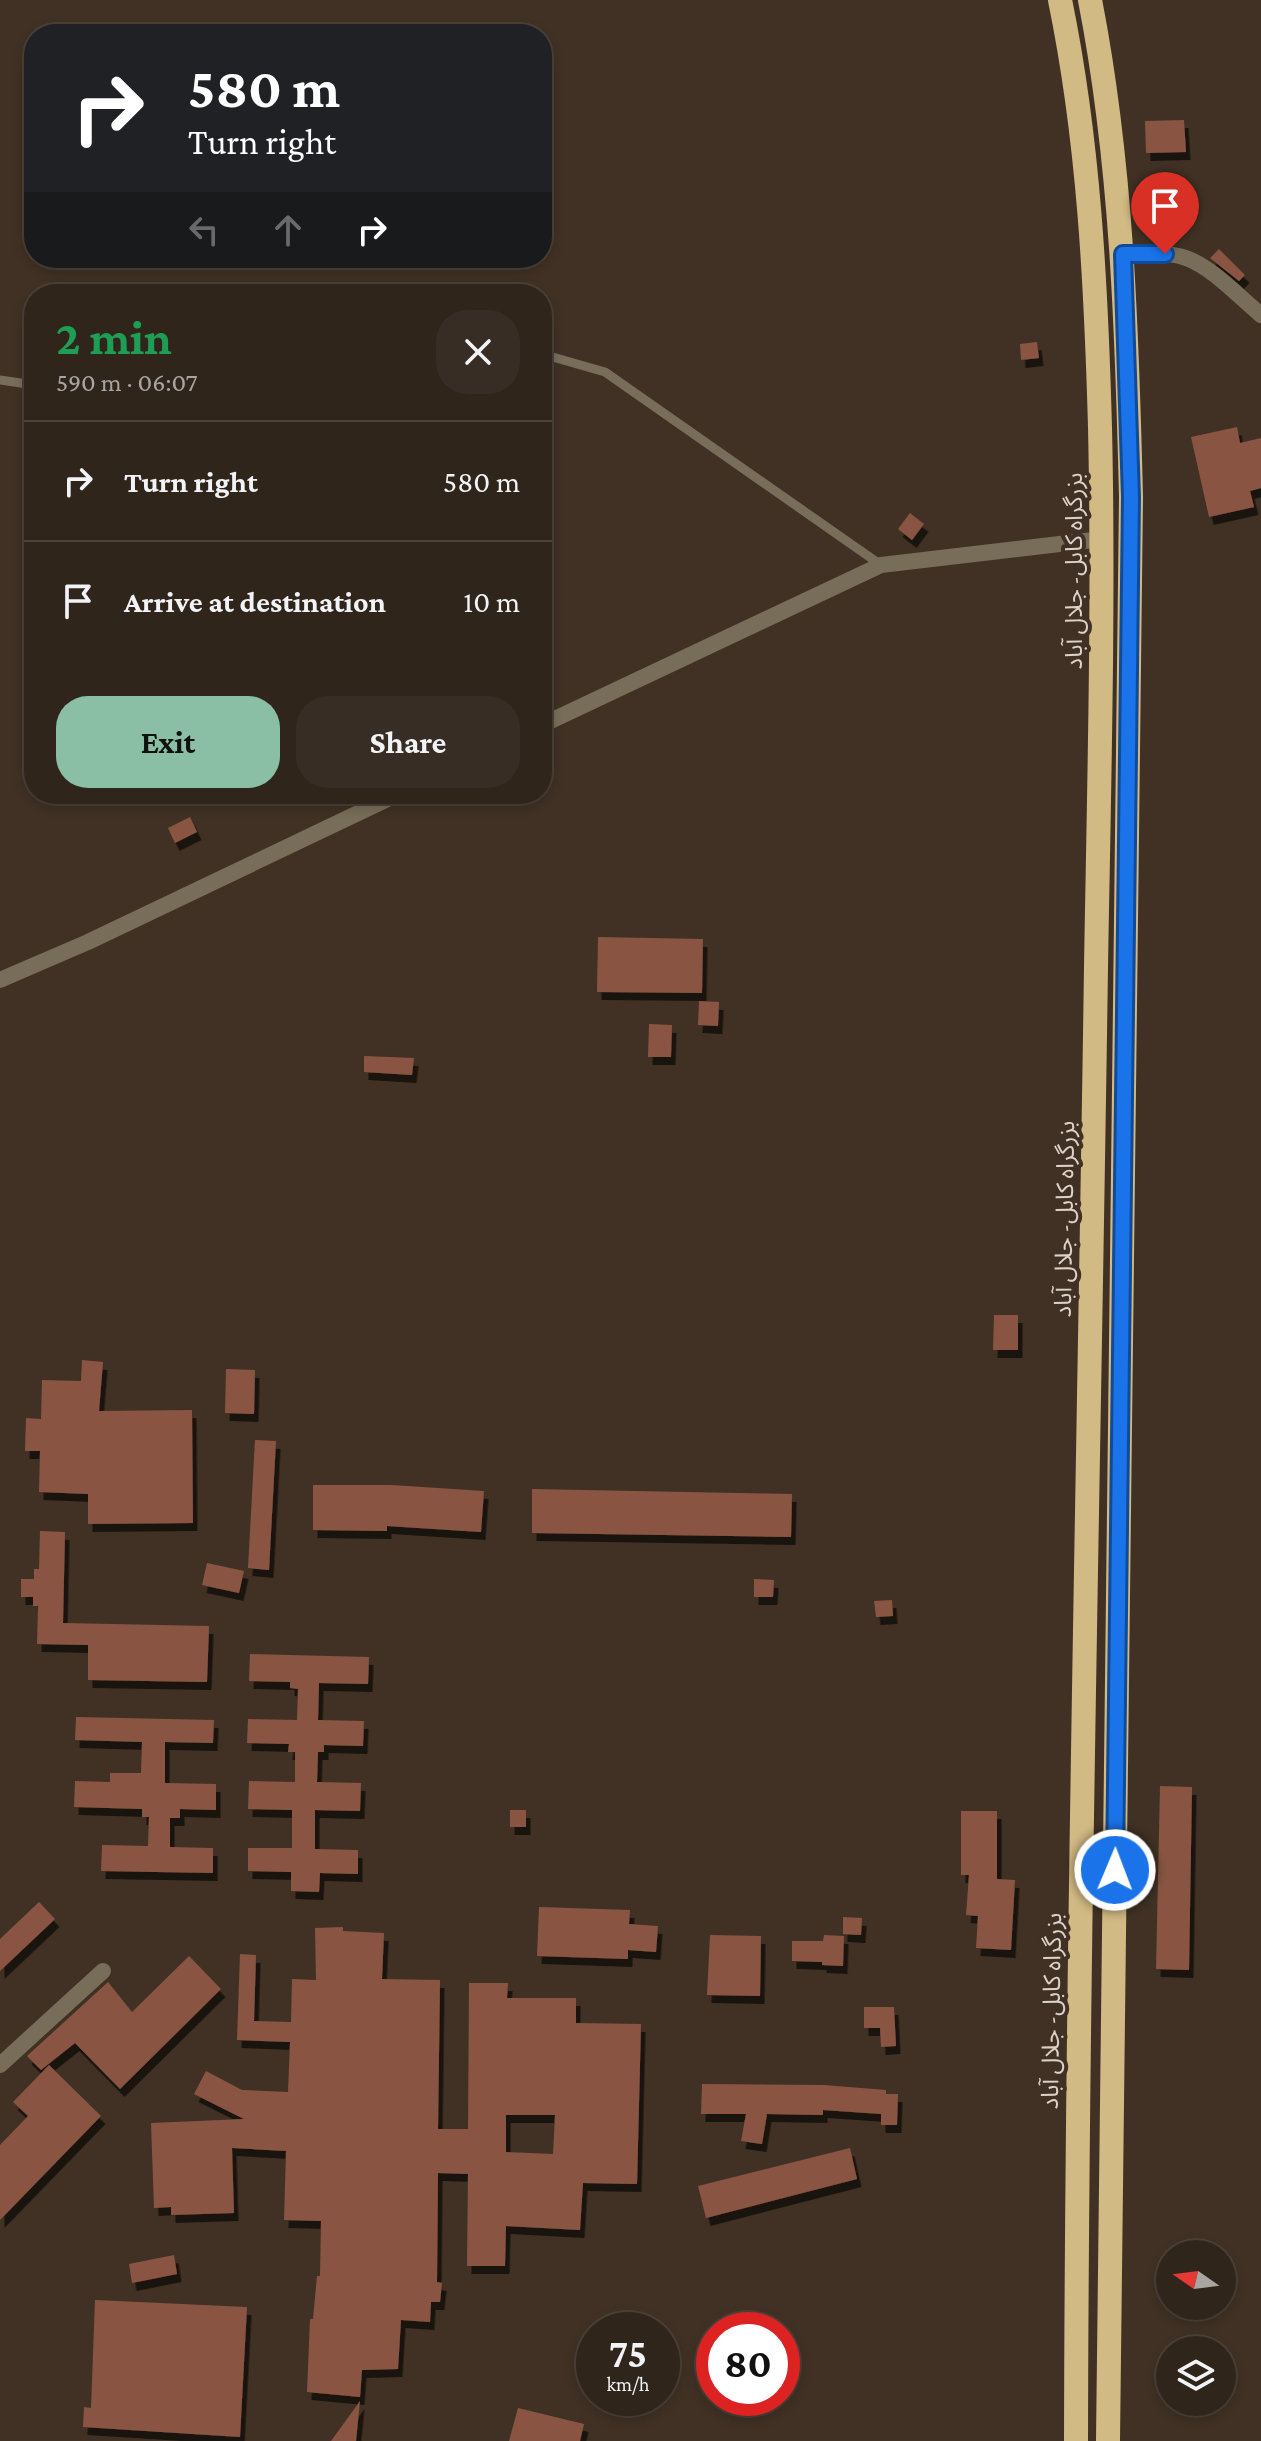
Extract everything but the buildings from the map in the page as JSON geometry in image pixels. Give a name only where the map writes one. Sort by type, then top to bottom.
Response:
[{"type":"highway","name":"بزرگراه کابل- جلال آباد","points":[[1060,0],[1073,65],[1086,169],[1097,317],[1102,498],[1077,2082],[1076,2441]]},
{"type":"highway","points":[[1090,0],[1099,47],[1123,254],[1131,497],[1108,2441]]},
{"type":"highway","points":[[1097,317],[1127,316]]},
{"type":"highway","points":[[1102,498],[1131,497]]},
{"type":"highway","points":[[1101,618],[1129,618]]},
{"type":"highway","points":[[1085,1722],[1116,1721]]},
{"type":"street","points":[[1123,254],[1165,254],[1186,258],[1205,269],[1261,315]]},
{"type":"street","points":[[552,720],[881,565],[1102,539]]},
{"type":"street","points":[[0,980],[103,935],[377,804]]},
{"type":"street","points":[[0,2065],[103,1971]]},
{"type":"lane","points":[[552,357],[605,372],[881,565]]},
{"type":"lane","points":[[0,380],[24,384]]},
{"type":"route","points":[[1115,1870],[1131,497],[1123,254],[1165,254]]}]
